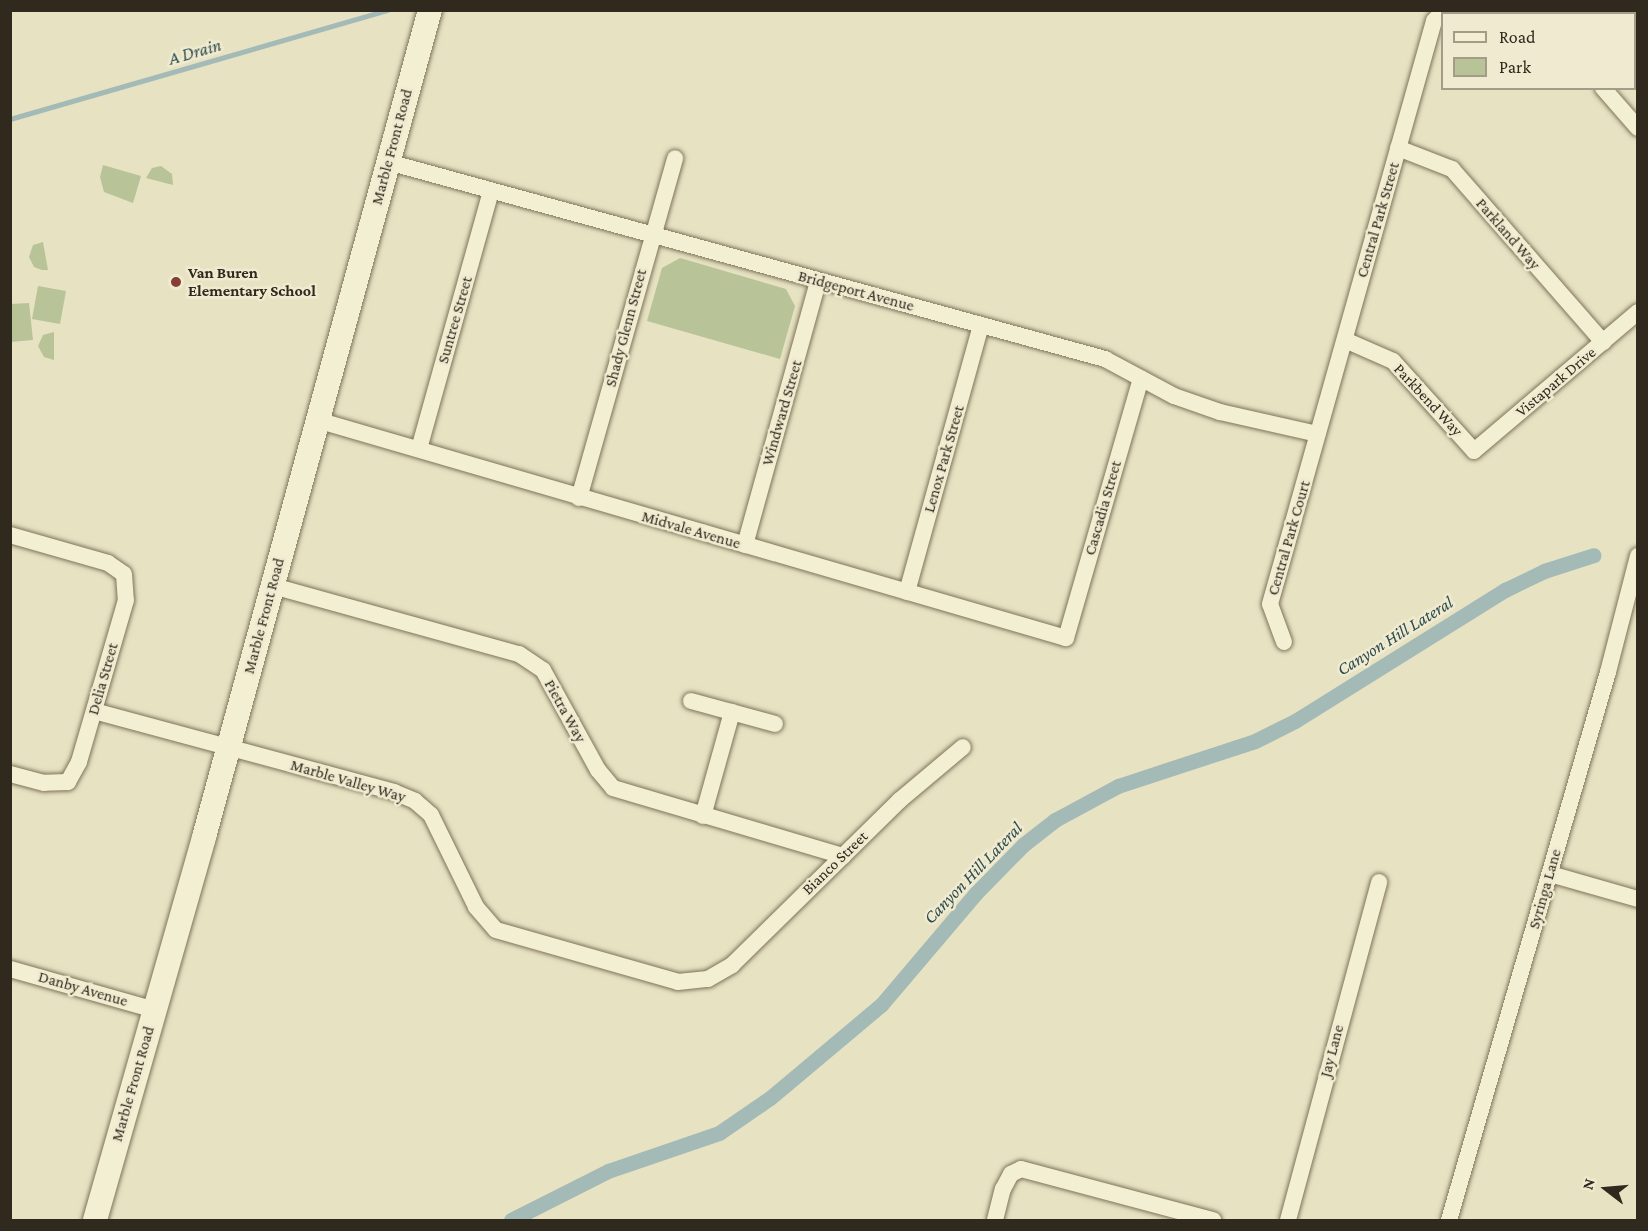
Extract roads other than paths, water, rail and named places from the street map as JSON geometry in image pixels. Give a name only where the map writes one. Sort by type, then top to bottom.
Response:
[{"type":"street","name":"Marble Front Road","points":[[95,1221],[273,586],[430,10]]},
{"type":"street","name":"Central Park Street","points":[[1318,434],[1434,21],[1441,13]]},
{"type":"street","points":[[1604,90],[1638,128]]},
{"type":"street","name":"Parkland Way","points":[[1398,148],[1452,169],[1603,342]]},
{"type":"street","name":"Shady Glenn Street","points":[[579,498],[675,158]]},
{"type":"street","name":"Bridgeport Avenue","points":[[388,162],[1105,359],[1174,396],[1220,412],[1318,434]]},
{"type":"street","name":"Suntree Street","points":[[419,448],[491,191]]},
{"type":"street","name":"Windward Street","points":[[744,546],[819,280]]},
{"type":"street","name":"Vistapark Drive","points":[[1474,451],[1638,312]]},
{"type":"street","name":"Lenox Park Street","points":[[907,592],[981,325]]},
{"type":"street","name":"Parkbend Way","points":[[1344,340],[1393,361],[1474,451]]},
{"type":"street","name":"Cascadia Street","points":[[1066,638],[1141,379]]},
{"type":"street","name":"Midvale Avenue","points":[[317,420],[1066,638]]},
{"type":"street","name":"Central Park Court","points":[[1284,642],[1270,604],[1318,434]]},
{"type":"street","name":"Delia Street","points":[[10,535],[108,563],[124,574],[126,600],[79,762],[68,782],[44,783],[10,774]]},
{"type":"street","name":"Syringa Lane","points":[[1449,1221],[1550,874],[1638,556]]},
{"type":"street","name":"Pietra Way","points":[[273,586],[519,654],[543,670],[598,770],[613,788],[843,856]]},
{"type":"street","points":[[691,701],[775,724]]},
{"type":"street","name":"Marble Valley Way","points":[[94,711],[394,792],[415,801],[431,815],[476,907],[496,930],[678,982],[708,979]]},
{"type":"street","points":[[703,816],[732,712]]},
{"type":"street","name":"Bianco Street","points":[[708,979],[732,965],[843,856],[963,747]]},
{"type":"street","points":[[1550,874],[1638,899]]},
{"type":"street","name":"Jay Lane","points":[[1288,1221],[1379,882]]},
{"type":"street","name":"Danby Avenue","points":[[10,969],[155,1010]]},
{"type":"street","points":[[994,1221],[1003,1189],[1011,1174],[1021,1169],[1213,1221]]},
{"type":"waterway","name":"A Drain","points":[[10,119],[387,10]]},
{"type":"waterway","name":"Canyon Hill Lateral","points":[[511,1220],[608,1171],[719,1133],[770,1098],[881,1005],[976,893],[1023,845],[1055,820],[1118,786],[1255,741],[1295,721],[1505,590],[1544,571],[1594,555]]},
{"type":"place","name":"Van Buren Elementary School","points":[[176,282]]}]
